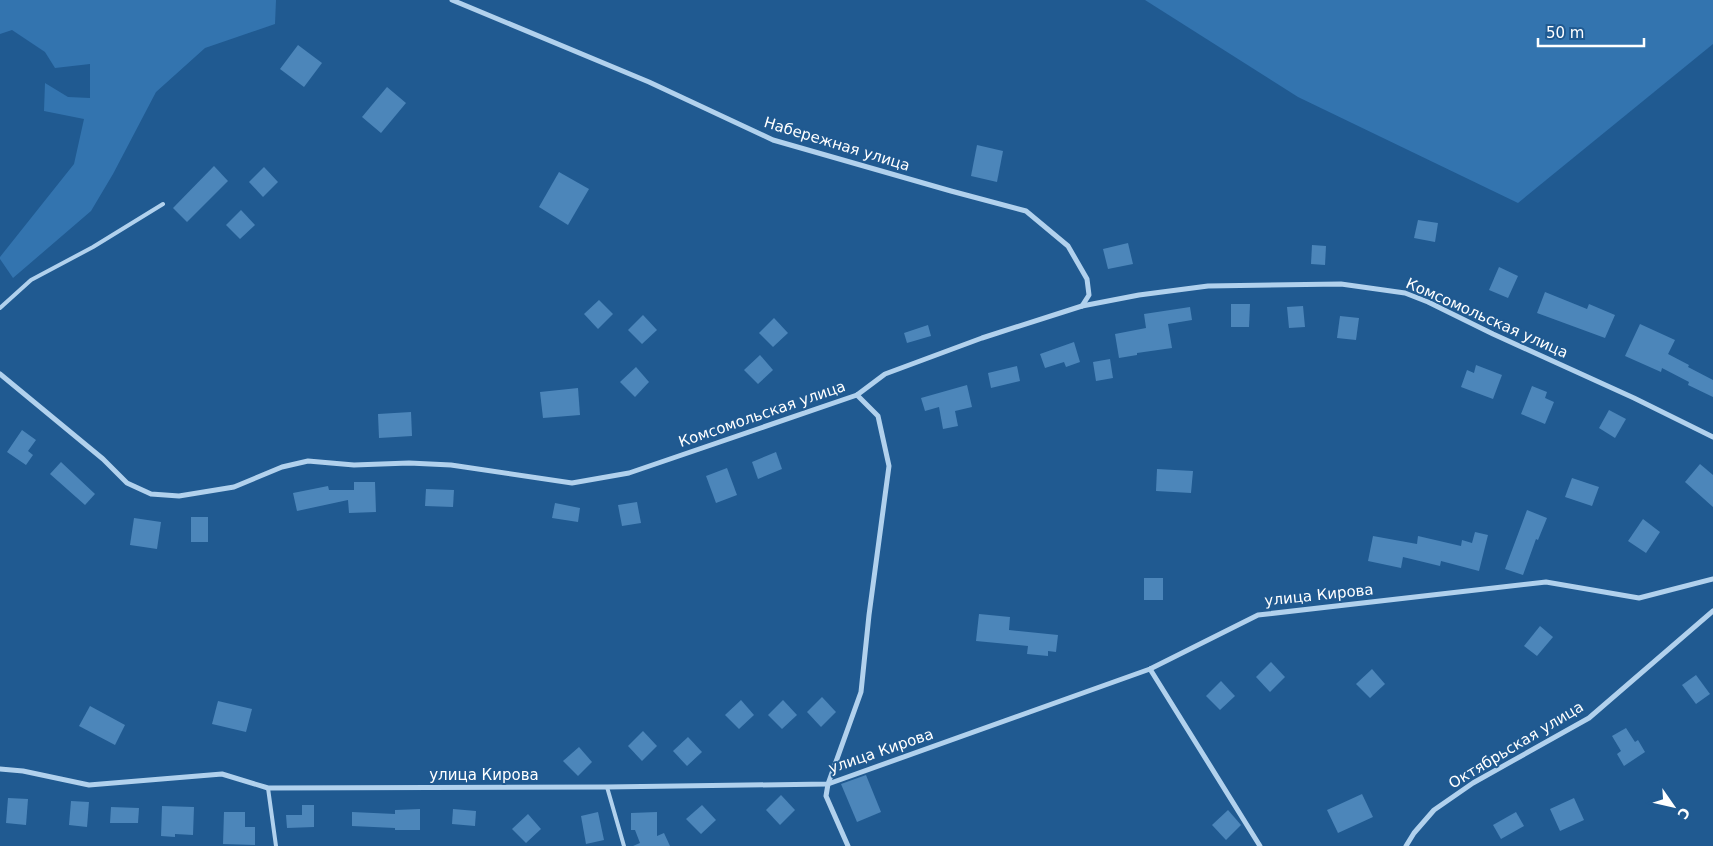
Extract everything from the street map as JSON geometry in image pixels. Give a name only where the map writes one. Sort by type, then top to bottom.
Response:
[{"type":"street","name":"Набережная улица","points":[[452,0],[648,82],[773,140],[1026,211],[1068,246],[1088,279],[1089,295],[1082,306]]},
{"type":"street","name":"Комсомольская улица","points":[[0,374],[103,459],[127,483],[152,494],[179,496],[234,487],[282,467],[308,461],[354,465],[409,463],[451,465],[572,483],[629,473],[857,395],[885,374],[982,338],[1082,306],[1139,295],[1208,286],[1341,284],[1405,293],[1428,302],[1713,437]]},
{"type":"street","points":[[848,846],[826,796],[828,784],[861,692],[869,615],[889,466],[878,416],[857,395]]},
{"type":"street","name":"улица Кирова","points":[[0,769],[24,771],[89,785],[222,774],[268,788],[828,784],[1150,669],[1258,614],[1546,582],[1639,598],[1713,579]]},
{"type":"street","name":"Октябрьская улица","points":[[1406,846],[1414,833],[1434,810],[1473,783],[1589,718],[1713,611]]},
{"type":"street","points":[[1150,669],[1260,846]]},
{"type":"lane","points":[[0,308],[31,280],[93,247],[163,204]]},
{"type":"lane","points":[[607,787],[624,846]]},
{"type":"lane","points":[[268,788],[276,846]]},
{"type":"shaded area","points":[[0,0],[276,0],[275,24],[205,48],[156,92],[113,174],[91,211],[13,278],[0,257],[74,164],[84,119],[44,111],[45,83],[68,97],[90,98],[90,64],[55,68],[45,52],[12,30],[0,34]]},
{"type":"shaded area","points":[[1145,0],[1713,0],[1713,44],[1518,203],[1298,97]]},
{"type":"building","points":[[298,45],[322,63],[304,87],[280,69]]},
{"type":"building","points":[[387,87],[406,103],[381,133],[362,117]]},
{"type":"building","points":[[977,145],[1003,151],[997,182],[971,176]]},
{"type":"building","points":[[214,166],[228,181],[187,222],[173,208]]},
{"type":"building","points":[[264,167],[278,182],[263,197],[249,182]]},
{"type":"building","points":[[559,172],[589,189],[568,225],[539,207]]},
{"type":"building","points":[[241,210],[255,225],[240,239],[226,225]]},
{"type":"building","points":[[1418,220],[1438,223],[1435,242],[1414,238]]},
{"type":"building","points":[[1128,243],[1133,264],[1108,269],[1103,249]]},
{"type":"building","points":[[1312,245],[1326,246],[1325,265],[1311,264]]},
{"type":"building","points":[[1499,267],[1518,276],[1508,298],[1489,290]]},
{"type":"building","points":[[1545,292],[1587,309],[1589,304],[1615,315],[1605,338],[1537,313]]},
{"type":"building","points":[[599,300],[613,314],[598,329],[584,314]]},
{"type":"building","points":[[1231,304],[1250,304],[1249,327],[1231,327]]},
{"type":"building","points":[[1303,306],[1305,327],[1289,328],[1287,307]]},
{"type":"building","points":[[1190,307],[1192,320],[1168,324],[1172,348],[1137,353],[1137,355],[1119,358],[1115,334],[1146,328],[1144,314]]},
{"type":"building","points":[[643,315],[657,330],[642,344],[628,330]]},
{"type":"building","points":[[1340,316],[1359,318],[1356,340],[1337,338]]},
{"type":"building","points":[[774,318],[788,333],[773,347],[759,333]]},
{"type":"building","points":[[1640,324],[1675,340],[1668,354],[1713,380],[1713,397],[1688,385],[1689,382],[1662,368],[1661,372],[1625,356]]},
{"type":"building","points":[[928,325],[931,336],[907,343],[904,333]]},
{"type":"building","points":[[1074,342],[1080,362],[1066,367],[1064,362],[1045,368],[1040,354]]},
{"type":"building","points":[[760,355],[773,370],[758,384],[744,370]]},
{"type":"building","points":[[1110,359],[1113,378],[1096,381],[1093,362]]},
{"type":"building","points":[[1476,365],[1502,375],[1493,399],[1461,387],[1467,370],[1474,373]]},
{"type":"building","points":[[1017,366],[1020,381],[991,388],[988,373]]},
{"type":"building","points":[[636,367],[649,382],[635,397],[620,382]]},
{"type":"building","points":[[967,385],[972,407],[955,411],[958,426],[943,429],[939,407],[925,411],[921,398]]},
{"type":"building","points":[[1532,386],[1547,392],[1545,398],[1554,402],[1545,424],[1521,414]]},
{"type":"building","points":[[578,388],[580,415],[543,418],[540,392]]},
{"type":"building","points":[[1609,410],[1626,419],[1615,438],[1599,428]]},
{"type":"building","points":[[411,412],[412,436],[379,438],[378,414]]},
{"type":"building","points":[[22,430],[36,440],[28,451],[33,455],[26,465],[7,452]]},
{"type":"building","points":[[776,452],[782,469],[758,479],[752,462]]},
{"type":"building","points":[[61,462],[95,494],[85,505],[50,474]]},
{"type":"building","points":[[1700,464],[1713,475],[1713,507],[1685,482]]},
{"type":"building","points":[[727,468],[737,495],[716,503],[706,476]]},
{"type":"building","points":[[1157,469],[1193,471],[1191,493],[1156,491]]},
{"type":"building","points":[[1572,478],[1599,487],[1592,506],[1565,497]]},
{"type":"building","points":[[354,482],[375,482],[376,512],[349,513],[348,500],[297,511],[293,493],[328,486],[329,490],[354,490]]},
{"type":"building","points":[[426,489],[454,490],[453,507],[425,506]]},
{"type":"building","points":[[637,502],[641,523],[622,526],[618,505]]},
{"type":"building","points":[[555,503],[580,508],[578,522],[552,518]]},
{"type":"building","points":[[1527,510],[1547,518],[1538,540],[1536,539],[1523,575],[1505,569]]},
{"type":"building","points":[[191,517],[208,517],[208,542],[191,542]]},
{"type":"building","points":[[134,518],[161,522],[157,549],[130,545]]},
{"type":"building","points":[[1643,519],[1660,532],[1646,553],[1628,541]]},
{"type":"building","points":[[1475,532],[1488,535],[1479,571],[1441,561],[1440,566],[1403,557],[1401,568],[1368,561],[1373,536],[1417,544],[1418,536],[1461,546],[1462,540],[1472,543]]},
{"type":"building","points":[[1144,578],[1163,578],[1163,600],[1144,600]]},
{"type":"building","points":[[979,614],[1010,617],[1009,630],[1058,635],[1056,652],[1048,651],[1048,656],[1027,654],[1028,646],[976,641]]},
{"type":"building","points":[[1540,626],[1553,637],[1537,656],[1524,646]]},
{"type":"building","points":[[1271,662],[1285,677],[1270,692],[1256,677]]},
{"type":"building","points":[[1372,669],[1385,684],[1370,698],[1356,684]]},
{"type":"building","points":[[1696,675],[1710,694],[1696,704],[1682,685]]},
{"type":"building","points":[[1221,681],[1235,696],[1220,710],[1206,696]]},
{"type":"building","points":[[822,697],[836,712],[821,727],[807,712]]},
{"type":"building","points":[[741,700],[754,715],[739,729],[725,715]]},
{"type":"building","points":[[783,700],[797,715],[782,729],[768,715]]},
{"type":"building","points":[[218,701],[252,709],[246,732],[212,724]]},
{"type":"building","points":[[90,706],[125,725],[115,745],[79,726]]},
{"type":"building","points":[[1626,728],[1635,742],[1638,740],[1645,752],[1624,766],[1617,754],[1621,751],[1612,736]]},
{"type":"building","points":[[643,731],[657,746],[642,761],[628,746]]},
{"type":"building","points":[[688,737],[702,752],[687,766],[673,751]]},
{"type":"building","points":[[579,747],[592,762],[578,776],[563,761]]},
{"type":"building","points":[[866,775],[881,812],[857,822],[841,784]]},
{"type":"building","points":[[1362,794],[1373,817],[1338,833],[1327,810]]},
{"type":"building","points":[[781,795],[795,810],[780,825],[766,810]]},
{"type":"building","points":[[8,798],[28,799],[26,825],[6,823]]},
{"type":"building","points":[[1574,798],[1584,820],[1560,831],[1550,809]]},
{"type":"building","points":[[71,801],[89,802],[87,827],[69,825]]},
{"type":"building","points":[[302,805],[314,805],[314,827],[287,828],[286,815],[302,815]]},
{"type":"building","points":[[702,805],[716,820],[701,834],[686,819]]},
{"type":"building","points":[[162,806],[194,807],[193,835],[175,834],[175,837],[161,836]]},
{"type":"building","points":[[111,807],[139,808],[138,823],[110,823]]},
{"type":"building","points":[[420,809],[420,830],[352,826],[352,812],[395,814],[395,810]]},
{"type":"building","points":[[453,809],[476,811],[475,826],[452,824]]},
{"type":"building","points":[[1228,810],[1241,825],[1226,840],[1212,825]]},
{"type":"building","points":[[224,812],[245,812],[245,827],[255,827],[255,845],[223,844]]},
{"type":"building","points":[[598,812],[604,840],[586,844],[581,816]]},
{"type":"building","points":[[657,812],[657,836],[664,833],[670,846],[633,846],[640,843],[635,830],[631,830],[631,813]]},
{"type":"building","points":[[1516,812],[1524,826],[1501,839],[1493,825]]},
{"type":"building","points":[[528,814],[541,829],[526,843],[512,829]]}]
